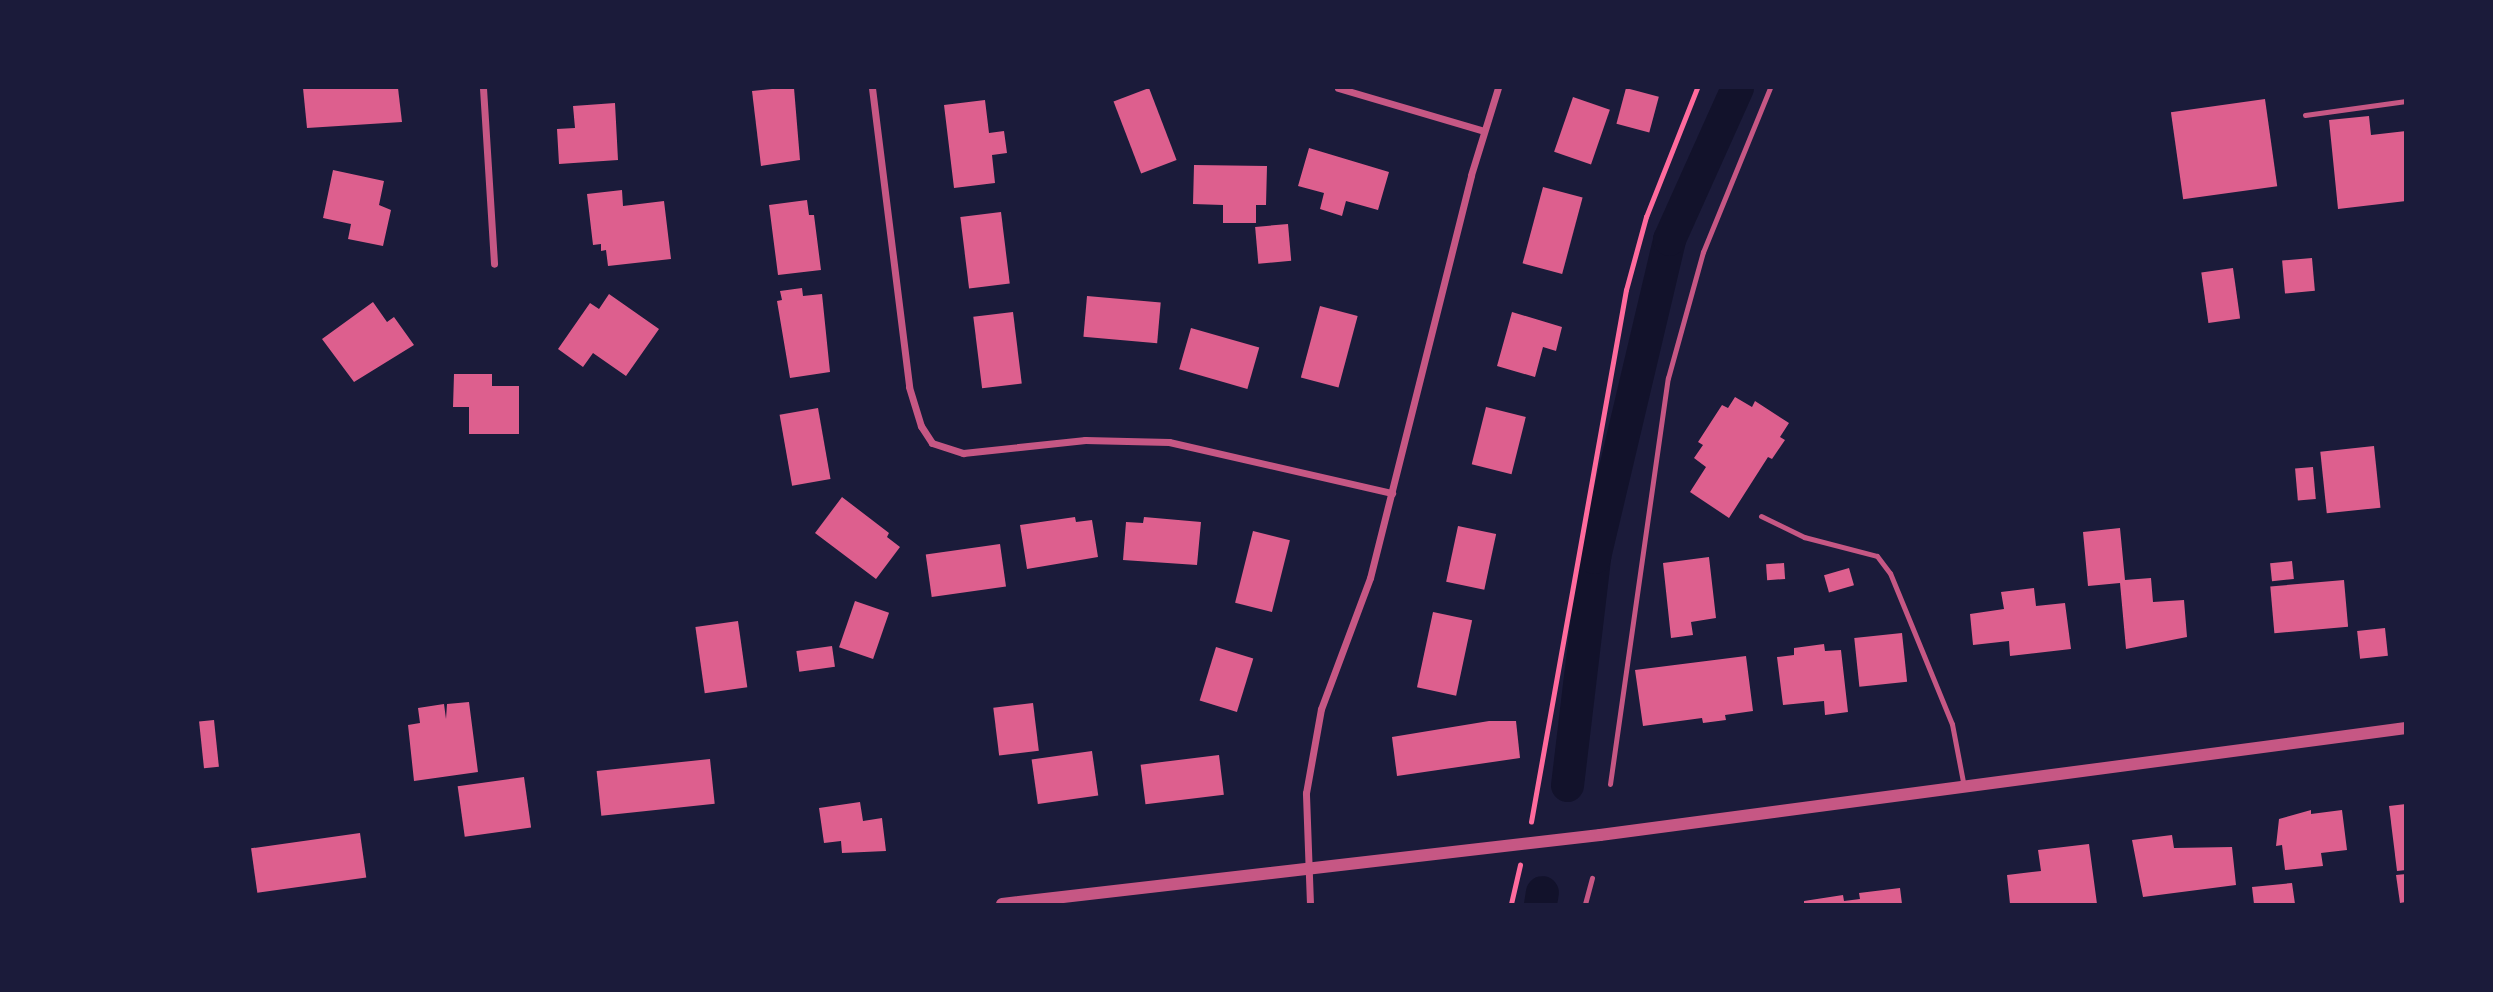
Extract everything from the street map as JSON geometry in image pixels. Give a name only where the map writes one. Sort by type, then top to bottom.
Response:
[{"type":"street","points":[[482,88],[494,264]]},
{"type":"street","points":[[872,88],[909,387],[921,426],[932,443],[947,450],[981,453],[1085,440],[1169,442],[1392,493]]},
{"type":"street","points":[[1338,88],[1484,131]]},
{"type":"street","points":[[1310,905],[1306,793],[1317,728],[1367,589],[1484,131],[1498,88]]},
{"type":"street","points":[[1002,905],[1309,865],[1600,835],[2406,728]]},
{"type":"lane","points":[[1610,784],[1668,378],[1703,252],[1770,88]]},
{"type":"lane","points":[[2305,115],[2406,101]]},
{"type":"lane","points":[[1761,516],[1804,537],[1877,556],[1890,573],[1952,724],[1964,787]]},
{"type":"lane","points":[[1585,905],[1592,878]]},
{"type":"path","points":[[1536,801],[1626,290],[1646,217],[1697,88]]},
{"type":"path","points":[[1511,905],[1518,873]]},
{"type":"building","points":[[303,88],[398,88],[402,122],[307,128]]},
{"type":"building","points":[[794,88],[800,160],[761,166],[752,91]]},
{"type":"building","points":[[1149,88],[1177,160],[1141,174],[1114,102]]},
{"type":"building","points":[[1626,88],[1659,97],[1649,133],[1616,124]]},
{"type":"building","points":[[1573,97],[1610,110],[1591,165],[1554,152]]},
{"type":"building","points":[[2265,99],[2277,186],[2183,199],[2171,112]]},
{"type":"building","points":[[985,100],[989,133],[1004,131],[1007,153],[992,155],[995,183],[954,188],[944,105]]},
{"type":"building","points":[[615,103],[618,160],[559,164],[557,129],[575,128],[573,106]]},
{"type":"building","points":[[2369,116],[2371,135],[2406,131],[2406,201],[2338,209],[2329,120]]},
{"type":"building","points":[[1309,148],[1389,172],[1378,210],[1346,201],[1342,216],[1320,209],[1324,193],[1298,186]]},
{"type":"building","points":[[1194,165],[1267,166],[1266,205],[1256,205],[1256,223],[1223,223],[1223,205],[1193,204]]},
{"type":"building","points":[[333,170],[384,181],[379,205],[391,210],[383,246],[348,239],[351,224],[323,218]]},
{"type":"building","points":[[1543,187],[1583,198],[1562,274],[1523,263]]},
{"type":"building","points":[[622,190],[623,206],[664,201],[671,259],[608,266],[606,250],[601,251],[601,244],[593,245],[587,194]]},
{"type":"building","points":[[807,200],[809,215],[814,215],[821,270],[778,275],[769,205]]},
{"type":"building","points":[[1001,212],[1010,283],[969,288],[960,217]]},
{"type":"building","points":[[1288,224],[1291,261],[1258,264],[1255,227]]},
{"type":"building","points":[[2312,258],[2315,291],[2285,293],[2282,261]]},
{"type":"building","points":[[2233,268],[2240,319],[2208,323],[2201,272]]},
{"type":"building","points":[[802,288],[803,296],[822,294],[830,372],[790,378],[777,301],[782,300],[780,291]]},
{"type":"building","points":[[609,294],[659,329],[626,376],[593,353],[583,367],[558,349],[590,303],[599,309]]},
{"type":"building","points":[[1087,296],[1161,302],[1157,343],[1083,337]]},
{"type":"building","points":[[373,302],[387,322],[394,317],[414,345],[354,382],[322,339]]},
{"type":"building","points":[[1320,306],[1358,316],[1339,388],[1301,377]]},
{"type":"building","points":[[1013,312],[1022,383],[982,388],[973,317]]},
{"type":"building","points":[[1512,312],[1562,327],[1556,351],[1543,347],[1535,377],[1497,366]]},
{"type":"building","points":[[1191,328],[1259,348],[1247,389],[1179,369]]},
{"type":"building","points":[[454,374],[492,374],[492,386],[519,386],[519,434],[469,434],[469,407],[453,407]]},
{"type":"building","points":[[1735,397],[1752,407],[1755,401],[1789,423],[1780,437],[1785,440],[1772,459],[1768,457],[1729,518],[1690,492],[1706,467],[1694,458],[1703,445],[1698,442],[1722,405],[1728,408]]},
{"type":"building","points":[[1486,407],[1526,417],[1512,474],[1472,464]]},
{"type":"building","points":[[818,408],[831,479],[792,486],[780,415]]},
{"type":"building","points":[[2374,446],[2380,508],[2327,513],[2320,452]]},
{"type":"building","points":[[2313,467],[2316,499],[2298,500],[2295,469]]},
{"type":"building","points":[[842,497],[889,533],[887,537],[900,547],[876,579],[815,533]]},
{"type":"building","points":[[1075,517],[1076,522],[1092,520],[1098,557],[1027,569],[1020,525]]},
{"type":"building","points":[[1144,517],[1201,522],[1197,565],[1123,560],[1126,522],[1143,523]]},
{"type":"building","points":[[1458,526],[1496,534],[1484,590],[1446,582]]},
{"type":"building","points":[[2120,528],[2125,580],[2151,578],[2153,602],[2184,600],[2187,637],[2126,649],[2120,583],[2088,586],[2083,532]]},
{"type":"building","points":[[1253,531],[1290,540],[1272,612],[1235,603]]},
{"type":"building","points":[[1000,544],[1006,587],[932,597],[926,554]]},
{"type":"building","points":[[1709,557],[1716,618],[1691,622],[1693,635],[1671,638],[1663,563]]},
{"type":"building","points":[[2292,561],[2294,579],[2272,581],[2270,563]]},
{"type":"building","points":[[1784,563],[1785,579],[1767,580],[1766,564]]},
{"type":"building","points":[[1849,568],[1854,585],[1829,592],[1824,575]]},
{"type":"building","points":[[2344,580],[2348,627],[2274,633],[2270,586]]},
{"type":"building","points":[[2034,588],[2036,606],[2065,603],[2071,649],[2010,656],[2009,641],[1973,645],[1970,614],[2004,609],[2001,592]]},
{"type":"building","points":[[855,601],[889,613],[873,659],[839,647]]},
{"type":"building","points":[[1433,612],[1472,620],[1456,696],[1417,687]]},
{"type":"building","points":[[738,621],[747,687],[705,693],[695,627]]},
{"type":"building","points":[[2385,628],[2388,656],[2360,659],[2357,631]]},
{"type":"building","points":[[1902,633],[1907,682],[1859,687],[1854,638]]},
{"type":"building","points":[[1824,644],[1825,651],[1841,650],[1848,712],[1825,715],[1824,701],[1783,705],[1777,657],[1794,655],[1794,648]]},
{"type":"building","points":[[832,646],[835,667],[799,672],[796,651]]},
{"type":"building","points":[[1216,647],[1253,658],[1237,712],[1200,701]]},
{"type":"building","points":[[1746,656],[1753,711],[1725,715],[1726,720],[1703,723],[1702,718],[1643,726],[1635,670]]},
{"type":"building","points":[[469,702],[478,772],[414,781],[408,725],[420,723],[418,708],[444,704],[446,719],[447,704]]},
{"type":"building","points":[[1033,703],[1039,751],[999,756],[993,708]]},
{"type":"building","points":[[214,720],[219,767],[204,768],[199,722]]},
{"type":"building","points":[[1489,721],[1516,721],[1520,758],[1397,776],[1392,737]]},
{"type":"building","points":[[1092,751],[1098,796],[1038,804],[1032,759]]},
{"type":"building","points":[[1219,755],[1224,795],[1145,804],[1141,765]]},
{"type":"building","points":[[710,759],[715,804],[601,816],[597,771]]},
{"type":"building","points":[[524,777],[531,828],[465,837],[458,786]]},
{"type":"building","points":[[860,802],[863,821],[882,818],[886,851],[842,853],[841,841],[824,843],[819,808]]},
{"type":"building","points":[[2406,804],[2406,870],[2397,871],[2389,806]]},
{"type":"building","points":[[2311,810],[2311,814],[2342,810],[2347,850],[2321,853],[2323,866],[2285,870],[2282,845],[2276,846],[2279,819]]},
{"type":"building","points":[[360,833],[366,878],[257,893],[251,848]]},
{"type":"building","points":[[2172,835],[2174,848],[2232,847],[2236,885],[2143,897],[2132,840]]},
{"type":"building","points":[[2089,844],[2097,904],[2010,904],[2007,875],[2041,871],[2038,850]]},
{"type":"building","points":[[2406,874],[2406,902],[2400,903],[2396,875]]},
{"type":"building","points":[[2292,883],[2295,904],[2254,904],[2252,887]]},
{"type":"building","points":[[1900,888],[1902,904],[1804,904],[1804,901],[1843,895],[1844,901],[1860,899],[1859,893]]},
{"type":"waterway","points":[[1567,785],[1594,557],[1669,239],[1737,88]]},
{"type":"waterway","points":[[1540,904],[1542,892]]}]
